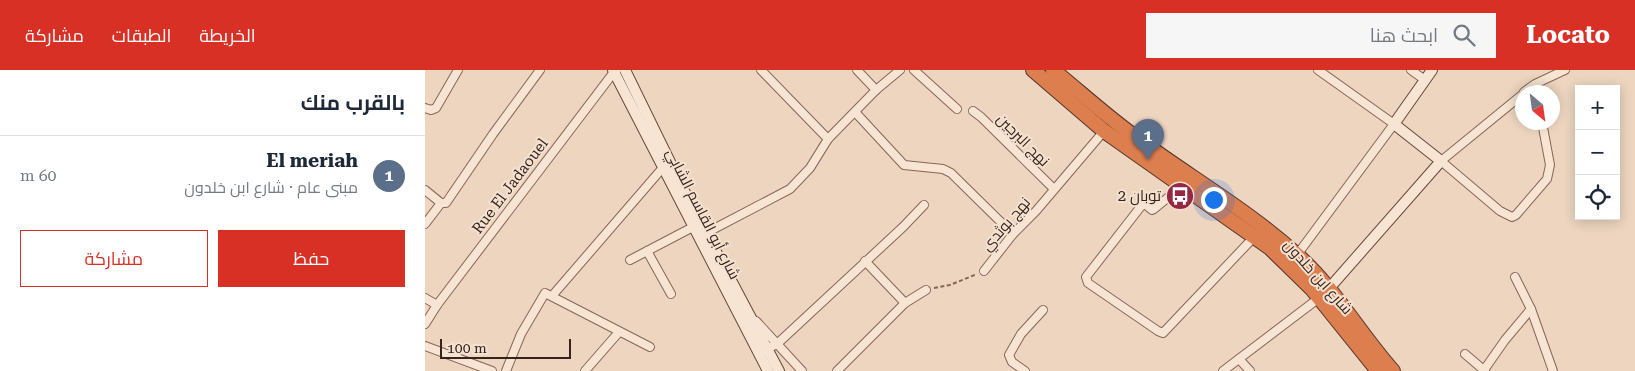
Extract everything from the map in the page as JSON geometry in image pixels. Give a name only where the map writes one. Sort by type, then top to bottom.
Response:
[{"type":"highway","name":"شارع ابن خلدون","points":[[1033,70],[1104,130],[1283,259],[1324,294],[1361,332],[1393,371]]},
{"type":"highway","name":"شارع ابن خلدون","points":[[1053,70],[1130,134],[1262,227],[1297,255],[1378,371]]},
{"type":"street","points":[[425,108],[431,110],[436,108],[458,70]]},
{"type":"street","points":[[425,224],[441,203],[446,203],[456,191],[487,142],[540,70]]},
{"type":"street","name":"شارع أبو القاسم الشابي","points":[[625,70],[693,226],[763,351],[779,371]]},
{"type":"street","points":[[761,70],[827,139]]},
{"type":"street","points":[[857,70],[876,90]]},
{"type":"street","points":[[706,234],[790,189],[810,168],[827,139],[876,90],[900,70]]},
{"type":"street","points":[[914,70],[957,109]]},
{"type":"street","points":[[1318,70],[1395,124],[1500,211],[1512,217],[1516,215],[1547,178],[1551,165],[1544,130]]},
{"type":"street","points":[[1411,70],[1425,80]]},
{"type":"street","points":[[1297,255],[1433,70]]},
{"type":"street","points":[[1535,84],[1565,70]]},
{"type":"street","name":"شارع أبو القاسم الشابي","points":[[616,71],[749,314],[763,351],[768,371]]},
{"type":"street","name":"Rue El Jadaouel","points":[[425,324],[437,305],[616,71]]},
{"type":"street","points":[[1223,371],[1324,294],[1441,161],[1515,100]]},
{"type":"street","name":"نهج البرجين","points":[[973,111],[1054,190]]},
{"type":"street","points":[[855,112],[904,165],[943,169],[951,173],[1013,234]]},
{"type":"street","name":"نهج بوثدي","points":[[984,271],[1013,234],[1054,190],[1104,130]]},
{"type":"street","points":[[552,296],[666,164]]},
{"type":"street","points":[[1182,186],[1153,210],[1141,205],[1086,277],[1088,283],[1163,333],[1255,237]]},
{"type":"street","points":[[425,190],[441,203]]},
{"type":"street","points":[[763,351],[777,344],[903,227],[924,205]]},
{"type":"street","points":[[630,260],[693,226]]},
{"type":"street","points":[[647,251],[671,294]]},
{"type":"street","points":[[865,261],[905,303]]},
{"type":"street","points":[[1515,277],[1531,309],[1553,371]]},
{"type":"street","points":[[837,371],[905,303],[926,290]]},
{"type":"street","points":[[506,371],[521,334],[545,293],[650,348]]},
{"type":"street","points":[[425,298],[437,305]]},
{"type":"street","points":[[1465,354],[1485,370],[1505,340],[1531,309]]},
{"type":"street","points":[[1025,371],[1012,362],[1009,354],[1021,334],[1043,310]]},
{"type":"street","points":[[749,314],[802,371]]},
{"type":"street","points":[[585,371],[619,332]]},
{"type":"street","points":[[425,346],[492,371]]},
{"type":"street","points":[[1239,359],[1250,371]]},
{"type":"path","name":"نهج بوثدي","points":[[926,290],[951,286],[984,271]]},
{"type":"place","name":"El meriah","points":[[1148,160]]},
{"type":"place","name":"توبان 2","points":[[1180,196]]}]
